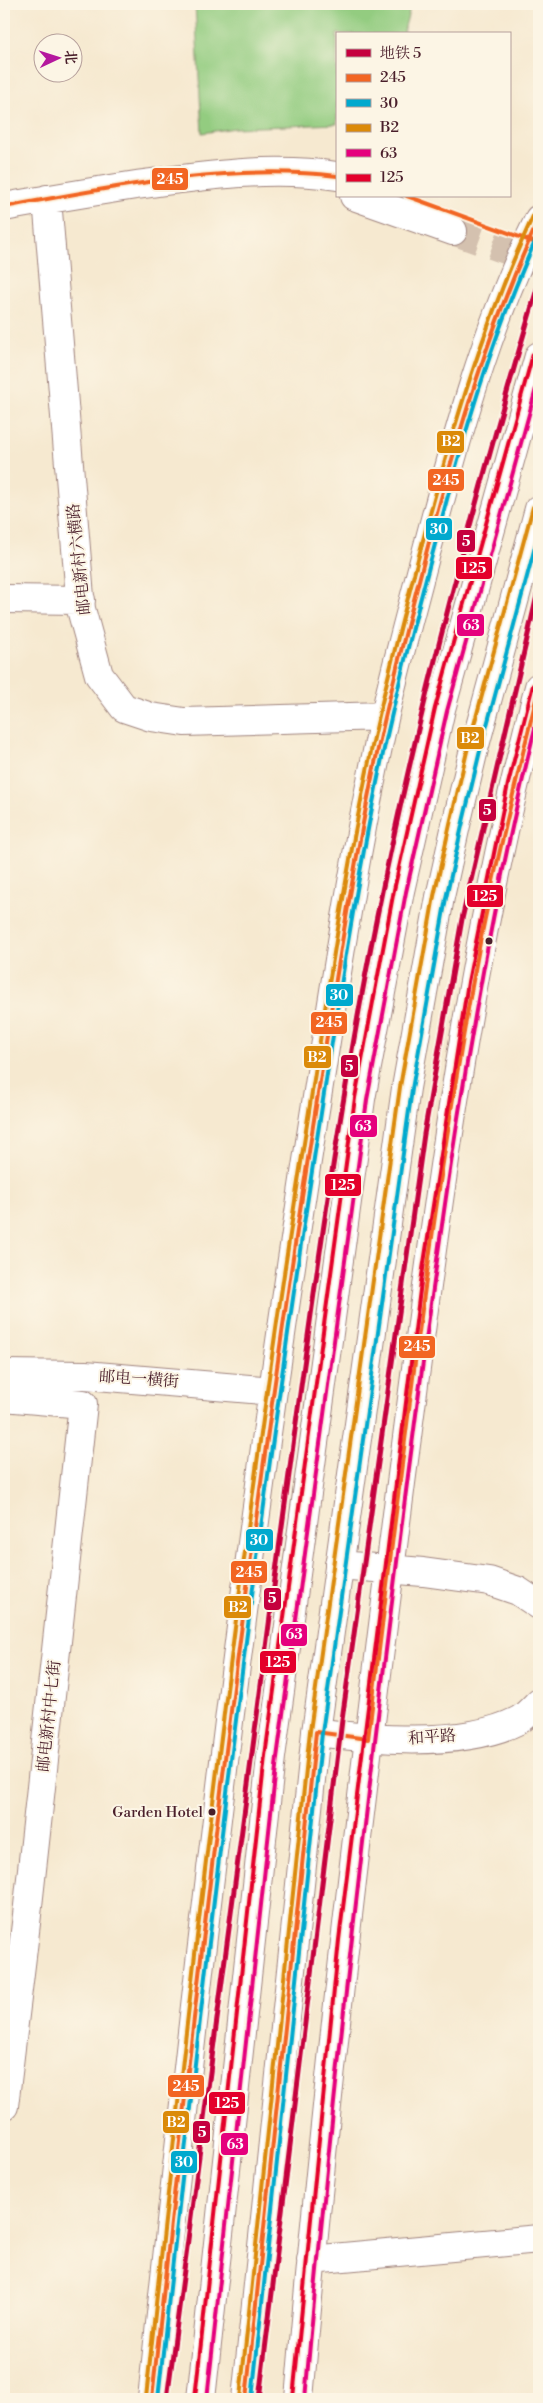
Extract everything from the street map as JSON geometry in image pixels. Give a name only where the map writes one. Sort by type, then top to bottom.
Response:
[{"type":"main road","points":[[4,207],[47,199],[228,174],[288,171],[336,176]]},
{"type":"main road","points":[[47,199],[260,184],[315,187],[336,191]]},
{"type":"main road","points":[[362,198],[456,223],[410,198]]},
{"type":"main road","name":"邮电新村六横路","points":[[47,199],[81,600],[99,675],[124,708],[151,717],[184,722],[384,716]]},
{"type":"main road","points":[[152,2399],[213,1835],[273,1391],[330,1016],[384,716],[440,499],[511,279],[539,220]]},
{"type":"main road","points":[[201,2399],[275,1728],[361,1100],[400,891],[441,709],[539,356]]},
{"type":"main road","points":[[246,2399],[316,1732],[388,1206],[411,1059],[440,897],[474,749],[539,509]]},
{"type":"main road","points":[[4,599],[81,600]]},
{"type":"main road","points":[[299,2399],[310,2260],[368,1739],[429,1265],[458,1075],[497,863],[539,686]]},
{"type":"main road","name":"邮电一横街","points":[[4,1374],[85,1375],[273,1391]]},
{"type":"main road","name":"邮电新村中七街","points":[[4,1397],[83,1404],[15,1914],[4,2106]]},
{"type":"main road","points":[[340,1565],[489,1581],[518,1591],[539,1605]]},
{"type":"main road","name":"和平路","points":[[316,1732],[368,1739],[438,1738],[480,1733],[519,1720],[539,1702]]},
{"type":"main road","points":[[310,2260],[539,2239]]},
{"type":"green space","points":[[195,4],[411,4],[404,32],[336,32],[336,124],[235,128],[202,133]]},
{"type":"tunnel","points":[[453,231],[539,262]]},
{"type":"metro line","name":"5","points":[[167,2399],[301,1386],[323,1230],[361,998],[393,840],[430,680],[493,440],[539,282]]},
{"type":"metro line","name":"5","points":[[259,2399],[342,1720],[424,1134],[462,919],[539,587]]},
{"type":"transit line","name":"245","points":[[4,207],[128,185],[212,175],[295,173],[336,176]]},
{"type":"transit line","name":"245","points":[[412,198],[539,244]]},
{"type":"transit line","name":"B2","points":[[146,2398],[199,1919],[238,1601],[283,1283],[351,851],[387,679],[445,460],[484,337],[515,256],[533,216]]},
{"type":"transit line","name":"245","points":[[152,2399],[205,1921],[245,1603],[289,1285],[349,898],[387,708],[439,504],[463,421],[490,339],[521,259],[539,219]]},
{"type":"transit line","name":"30","points":[[158,2399],[193,2077],[252,1594],[297,1273],[356,894],[393,709],[456,468],[479,388],[522,271],[539,233]]},
{"type":"transit line","name":"125","points":[[195,2398],[265,1756],[355,1098],[394,890],[435,708],[533,354]]},
{"type":"transit line","name":"63","points":[[207,2399],[277,1758],[367,1100],[406,892],[447,711],[539,378]]},
{"type":"transit line","name":"B2","points":[[240,2398],[310,1731],[400,1087],[434,896],[450,824],[468,747],[533,507]]},
{"type":"transit line","name":"30","points":[[252,2399],[322,1733],[412,1089],[446,898],[462,826],[480,751],[539,532]]},
{"type":"transit line","name":"125","points":[[293,2398],[339,1940],[421,1282],[468,982],[508,784],[533,685]]},
{"type":"transit line","name":"245","points":[[246,2399],[316,1732],[368,1739],[431,1244],[462,1046],[493,882],[539,687]]},
{"type":"transit line","name":"63","points":[[305,2399],[337,2070],[362,1851],[402,1522],[443,1216],[475,1013],[494,913],[515,812],[539,712]]},
{"type":"place","name":"Garden Hotel","points":[[212,1812]]}]
